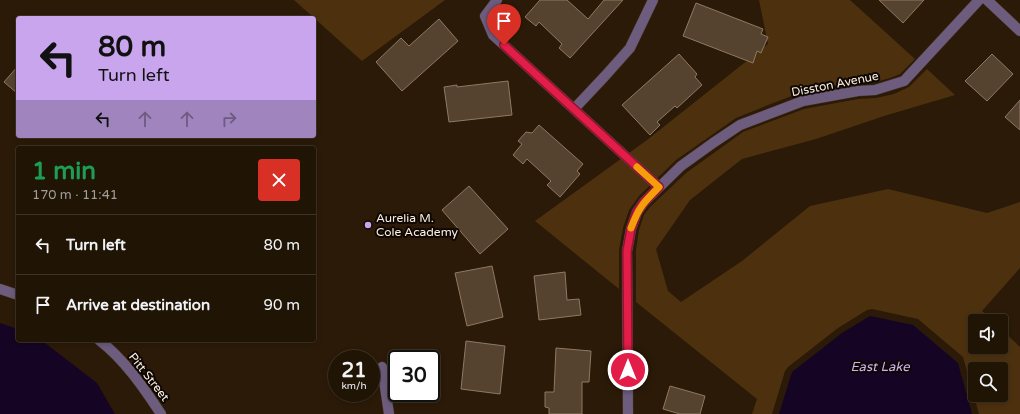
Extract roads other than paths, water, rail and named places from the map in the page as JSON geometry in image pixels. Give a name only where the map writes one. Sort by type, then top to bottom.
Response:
[{"type":"street","points":[[497,0],[485,16],[492,35],[659,187]]},
{"type":"street","points":[[574,109],[630,48],[653,0]]},
{"type":"street","name":"Disston Avenue","points":[[628,414],[627,251],[631,229],[637,212],[644,202],[681,166],[740,125],[803,101],[858,91],[875,90],[904,81],[979,0]]},
{"type":"street","points":[[987,0],[1020,31]]},
{"type":"street","points":[[0,289],[16,293]]},
{"type":"street","name":"Pitt Street","points":[[101,342],[128,369],[152,399],[161,414]]},
{"type":"street","points":[[382,367],[389,414]]},
{"type":"water","name":"East Lake","points":[[870,316],[913,325],[958,363],[972,414],[779,414],[792,372],[842,333]]},
{"type":"water","points":[[0,323],[16,328],[16,342],[44,342],[97,383],[115,414],[0,414]]},
{"type":"place","name":"Aurelia M. Cole Academy","points":[[368,225]]}]
